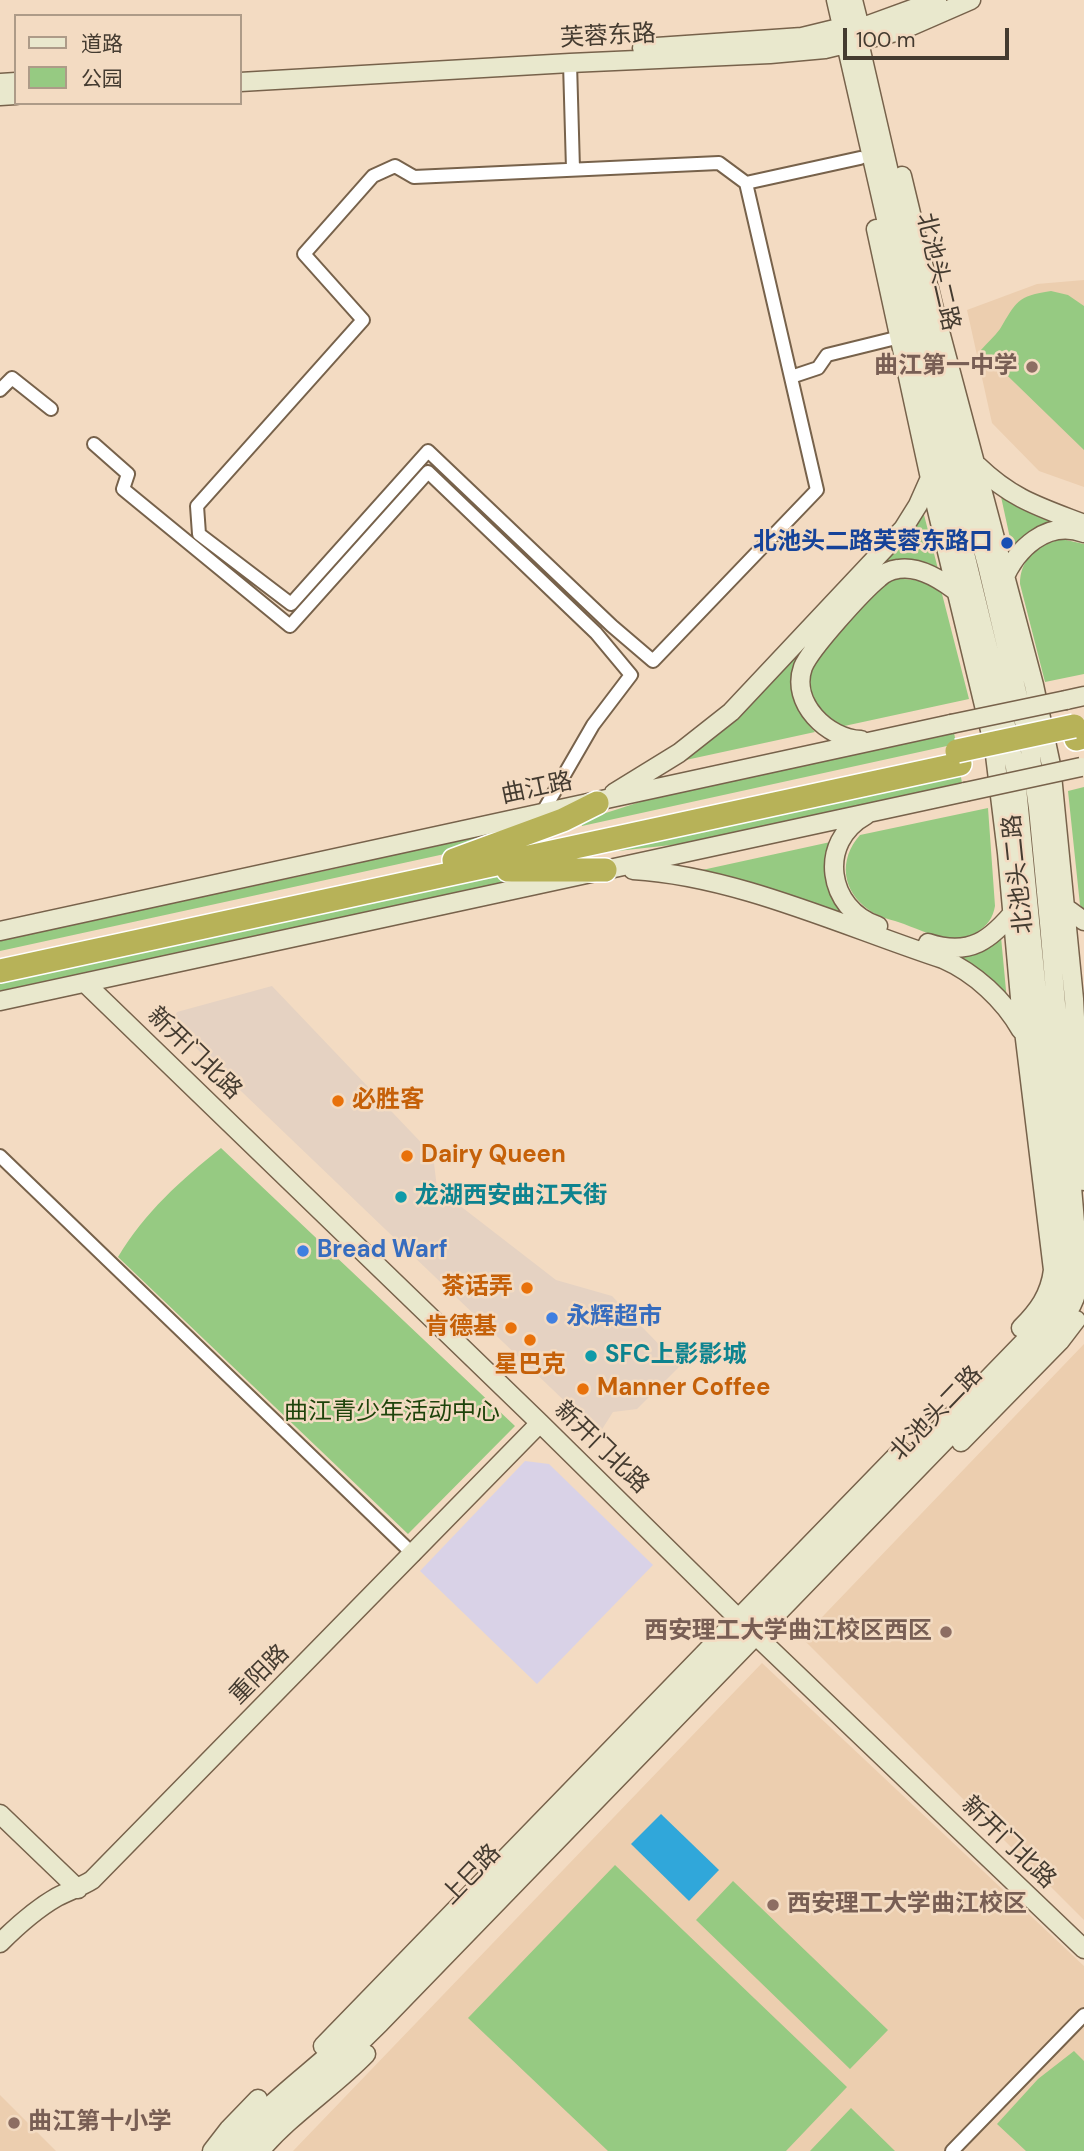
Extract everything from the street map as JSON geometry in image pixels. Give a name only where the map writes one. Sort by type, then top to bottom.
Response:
[{"type":"highway","points":[[0,957],[458,865],[1079,732]]},
{"type":"highway","points":[[0,971],[458,865],[597,803]]},
{"type":"highway","points":[[458,865],[605,870]]},
{"type":"main road","name":"北池头二路","points":[[836,0],[853,43],[949,418],[990,616]]},
{"type":"main road","name":"北池头二路","points":[[853,0],[853,43],[936,436],[1028,743],[1038,808],[1035,878],[1045,1076],[1067,1269],[1074,1302]]},
{"type":"main road","name":"芙蓉东路","points":[[242,70],[802,37],[853,43],[937,0]]},
{"type":"main road","name":"芙蓉东路","points":[[242,82],[825,49],[900,31],[971,0]]},
{"type":"main road","points":[[260,2151],[290,2121],[352,2068],[751,1632],[1025,1324],[1074,1302],[1053,1270],[994,747],[930,478],[844,83],[853,43]]},
{"type":"main road","points":[[853,43],[878,76],[933,304],[1034,684],[1051,765],[1065,908],[1079,1012],[1084,1181]]},
{"type":"main road","points":[[949,418],[965,449],[998,485],[1019,499],[1084,524]]},
{"type":"main road","points":[[597,803],[679,753],[731,712],[903,529],[930,478],[936,436]]},
{"type":"main road","points":[[878,740],[856,740],[829,730],[807,705],[801,687],[803,669],[808,658],[870,587],[887,573],[897,569],[916,570],[957,592],[990,616],[1006,575],[1020,553],[1034,539],[1062,530],[1084,533]]},
{"type":"main road","name":"曲江路","points":[[1,928],[541,815],[1075,698]]},
{"type":"main road","points":[[0,1001],[1082,766]]},
{"type":"main road","points":[[873,812],[849,829],[837,852],[833,867],[838,891],[848,907],[868,923],[939,947],[957,949],[972,946],[989,937],[1012,913],[1035,878],[1065,908],[1084,921]]},
{"type":"main road","points":[[605,870],[652,871],[721,884],[956,964],[986,988],[1012,1015],[1045,1076]]},
{"type":"main road","name":"北池头二路","points":[[751,1632],[1074,1302],[1079,1268],[1061,1066],[1035,878]]},
{"type":"main road","name":"新开门北路","points":[[85,983],[540,1423],[751,1632],[1084,1949]]},
{"type":"main road","points":[[1061,1066],[1066,1040],[1079,1012]]},
{"type":"main road","name":"重阳路","points":[[0,1943],[20,1923],[58,1897],[92,1880],[414,1555],[540,1423]]},
{"type":"main road","points":[[212,2151],[260,2097],[331,2039],[751,1632]]},
{"type":"main road","name":"上巳路","points":[[228,2151],[272,2103],[344,2042],[751,1632]]},
{"type":"main road","name":"上巳路","points":[[245,2151],[274,2118],[351,2052],[751,1632]]},
{"type":"main road","points":[[0,1814],[78,1889]]},
{"type":"street","points":[[570,62],[573,169]]},
{"type":"street","points":[[746,183],[860,158]]},
{"type":"street","points":[[719,163],[746,183],[817,491],[653,661],[612,626],[428,451],[291,604],[199,534],[197,506],[363,320],[304,254],[373,176],[395,166],[414,177],[719,163]]},
{"type":"street","points":[[791,377],[818,368],[827,355],[900,337]]},
{"type":"street","points":[[0,390],[12,378],[51,409]]},
{"type":"street","points":[[94,444],[128,474],[123,489],[290,626],[428,472],[596,633],[631,675],[593,725],[541,815]]},
{"type":"street","points":[[0,1156],[414,1555]]},
{"type":"street","points":[[952,2151],[1084,2015]]},
{"type":"shaded area","name":"曲江第一中学","points":[[1084,280],[1084,487],[1039,471],[992,423],[967,310],[1037,284]]},
{"type":"shaded area","name":"龙湖西安曲江天街","points":[[272,986],[433,1155],[437,1188],[556,1280],[612,1296],[680,1366],[637,1409],[613,1412],[599,1434],[171,1024],[177,1012]]},
{"type":"shaded area","name":"西安理工大学曲江校区","points":[[1084,1344],[1084,1920],[802,1638]]},
{"type":"shaded area","points":[[525,1461],[549,1464],[653,1565],[537,1684],[420,1571]]},
{"type":"shaded area","name":"西安理工大学曲江校区","points":[[762,1663],[1084,1966],[1084,2151],[293,2151]]},
{"type":"shaded area","name":"曲江第十小学","points":[[0,2095],[56,2151],[0,2151]]},
{"type":"green space","points":[[1051,291],[1068,295],[1084,306],[1084,450],[981,350],[998,332],[1019,302],[1031,295]]},
{"type":"green space","points":[[1000,492],[1070,523],[1013,552]]},
{"type":"green space","points":[[923,511],[938,569],[873,569]]},
{"type":"green space","points":[[1058,540],[1084,544],[1084,674],[1045,682],[1020,584],[1023,568],[1030,556],[1042,546]]},
{"type":"green space","points":[[894,578],[924,581],[941,590],[969,699],[835,728],[829,724],[806,690],[807,672],[870,592]]},
{"type":"green space","points":[[801,647],[793,671],[793,692],[800,712],[815,732],[672,763]]},
{"type":"green space","points":[[954,732],[956,744],[582,826],[581,821],[689,789]]},
{"type":"green space","points":[[960,771],[962,783],[689,843],[591,854]]},
{"type":"green space","points":[[1084,787],[1084,909],[1080,905],[1068,791]]},
{"type":"green space","points":[[988,808],[995,906],[989,921],[977,932],[959,938],[940,937],[877,915],[853,894],[848,885],[846,865],[848,855],[860,835]]},
{"type":"green space","points":[[533,821],[463,850],[0,951],[0,940],[338,868]]},
{"type":"green space","points":[[835,841],[853,919],[693,872]]},
{"type":"green space","points":[[537,874],[538,878],[0,994],[0,979],[472,879]]},
{"type":"green space","points":[[1001,937],[1007,1001],[945,953]]},
{"type":"green space","name":"曲江青少年活动中心","points":[[221,1148],[515,1426],[408,1534],[118,1257],[140,1225],[165,1198]]},
{"type":"green space","points":[[615,1865],[847,2087],[786,2151],[608,2151],[468,2018]]},
{"type":"green space","points":[[733,1881],[888,2030],[850,2069],[696,1920]]},
{"type":"green space","points":[[1074,2051],[1084,2061],[1084,2151],[1026,2151],[997,2124],[1038,2079]]},
{"type":"green space","points":[[851,2108],[895,2151],[810,2151]]},
{"type":"water","points":[[661,1814],[719,1870],[689,1901],[631,1844]]},
{"type":"place","name":"曲江第一中学","points":[[1032,367]]},
{"type":"place","name":"北池头二路芙蓉东路口","points":[[1007,543]]},
{"type":"place","name":"必胜客","points":[[338,1101]]},
{"type":"place","name":"Dairy Queen","points":[[407,1156]]},
{"type":"place","name":"龙湖西安曲江天街","points":[[401,1197]]},
{"type":"place","name":"Bread Warf","points":[[303,1251]]},
{"type":"place","name":"茶话弄","points":[[527,1288]]},
{"type":"place","name":"永辉超市","points":[[552,1318]]},
{"type":"place","name":"肯德基","points":[[511,1328]]},
{"type":"place","name":"星巴克","points":[[530,1340]]},
{"type":"place","name":"SFC上影影城","points":[[591,1356]]},
{"type":"place","name":"Manner Coffee","points":[[583,1389]]},
{"type":"place","name":"西安理工大学曲江校区西区","points":[[946,1632]]},
{"type":"place","name":"西安理工大学曲江校区","points":[[773,1905]]},
{"type":"place","name":"曲江第十小学","points":[[14,2123]]}]
